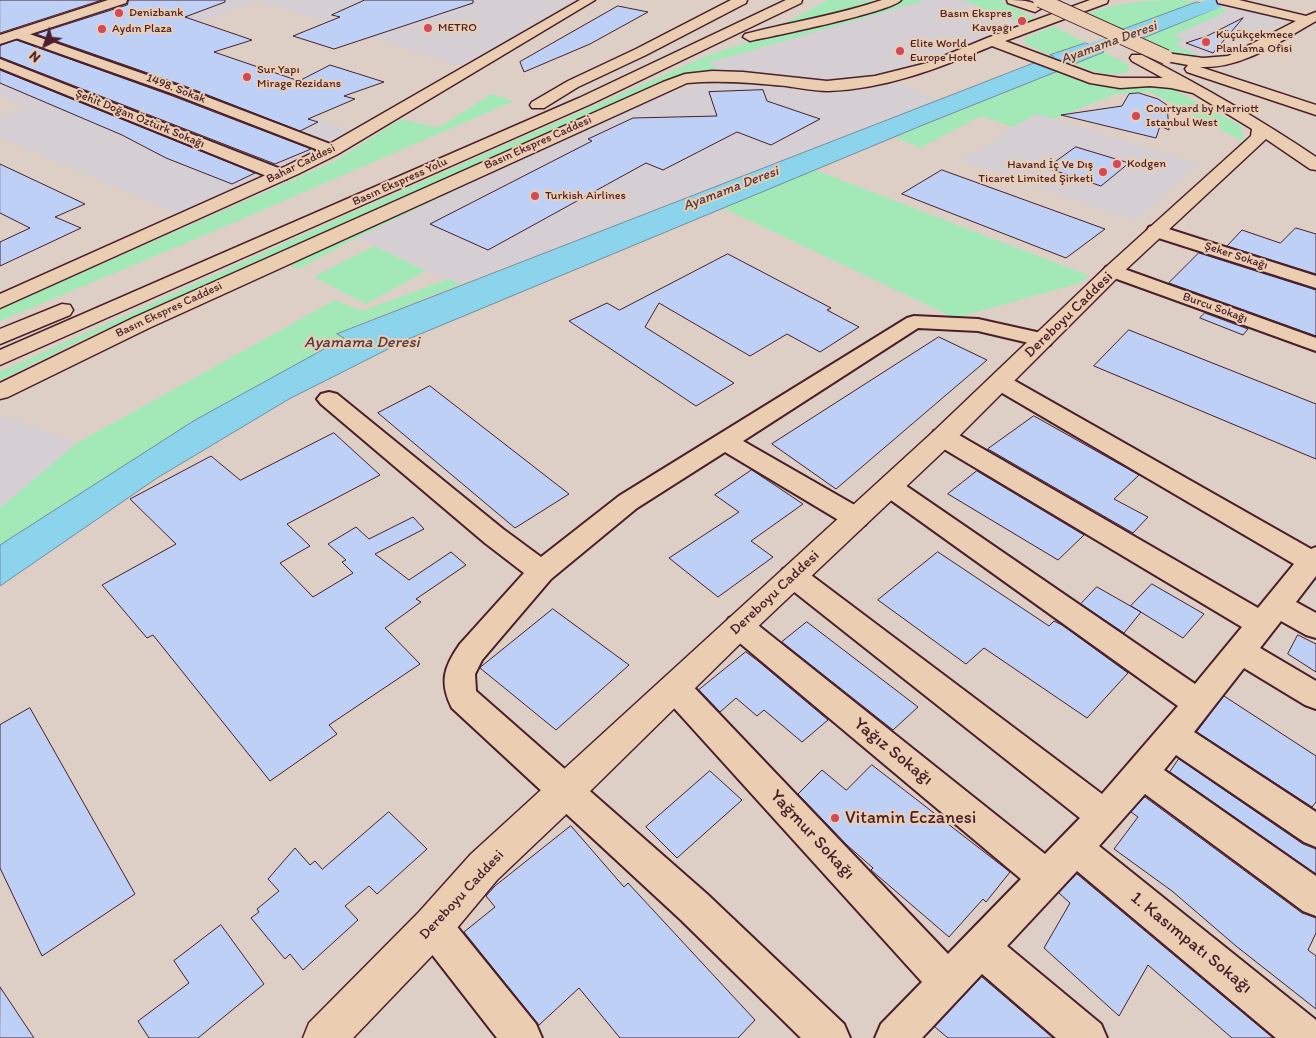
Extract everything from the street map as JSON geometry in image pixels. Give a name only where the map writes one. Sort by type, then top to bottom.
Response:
[{"type":"main road","points":[[0,40],[121,0]]},
{"type":"main road","name":"Bahar Caddesi","points":[[0,302],[280,176],[332,150],[589,0]]},
{"type":"main road","points":[[679,32],[722,0]]},
{"type":"main road","points":[[538,105],[564,88],[741,0]]},
{"type":"main road","name":"Basın Ekspress Yolu","points":[[173,262],[538,105],[769,0]]},
{"type":"main road","points":[[713,49],[780,28],[858,12],[895,0]]},
{"type":"main road","points":[[1013,0],[1038,4],[1198,90],[1314,160]]},
{"type":"main road","points":[[1020,0],[1038,4],[1182,66],[1266,115],[1314,160]]},
{"type":"main road","name":"Basın Ekspres Caddesi","points":[[0,392],[141,323],[668,85],[685,80],[722,76],[811,85],[844,85],[903,76],[1005,43],[1077,5],[1102,0]]},
{"type":"main road","points":[[1223,0],[1249,1],[1313,17]]},
{"type":"main road","points":[[585,101],[624,89],[760,29],[801,3]]},
{"type":"main road","name":"Basın Ekspress Yolu","points":[[0,358],[585,101],[801,3]]},
{"type":"main road","points":[[1166,58],[1212,63],[1228,61],[1240,57],[1313,17]]},
{"type":"main road","points":[[1005,43],[1104,81],[1120,83],[1160,82],[1198,90]]},
{"type":"main road","points":[[1240,57],[1233,64],[1240,77],[1280,98]]},
{"type":"main road","points":[[1087,75],[1135,77],[1144,72],[1143,66],[1137,58]]},
{"type":"main road","points":[[1182,66],[1316,110]]},
{"type":"main road","name":"Dereboyu Caddesi","points":[[329,1036],[433,926],[484,867],[566,793],[739,626],[943,437],[1113,271],[1259,137],[1260,127]]},
{"type":"main road","points":[[1235,158],[1252,155],[1272,155],[1314,160]]},
{"type":"main road","points":[[0,337],[83,301]]},
{"type":"street","name":"1498. Sokak","points":[[18,34],[169,87],[332,150]]},
{"type":"street","name":"Şehit Doğan Öztürk Sokağı","points":[[0,63],[280,176]]},
{"type":"street","points":[[151,94],[169,87]]},
{"type":"street","points":[[116,109],[134,102]]},
{"type":"street","name":"Şeker Sokağı","points":[[1156,231],[1316,282]]},
{"type":"street","name":"Burcu Sokağı","points":[[1113,271],[1316,345]]},
{"type":"street","points":[[830,1038],[694,907],[463,699],[459,688],[458,676],[462,664],[541,572],[628,502],[914,322],[978,325],[1042,340]]},
{"type":"street","points":[[895,1038],[1075,848],[1142,773],[1314,560],[1000,382]]},
{"type":"street","points":[[329,400],[494,536],[541,572]]},
{"type":"street","points":[[943,437],[1269,615],[1316,627]]},
{"type":"street","points":[[725,441],[856,518]]},
{"type":"street","points":[[890,487],[1198,703]]},
{"type":"street","points":[[793,576],[1104,816]]},
{"type":"street","name":"Yağız Sokağı","points":[[739,626],[1046,878]]},
{"type":"street","points":[[1240,651],[1316,696]]},
{"type":"street","name":"Yağmur Sokağı","points":[[675,688],[948,982]]},
{"type":"street","points":[[1172,735],[1316,830]]},
{"type":"street","points":[[1142,773],[1316,898]]},
{"type":"street","name":"1. Kasımpatı Sokağı","points":[[1075,848],[1307,1038]]},
{"type":"street","points":[[433,926],[522,1038]]},
{"type":"street","points":[[980,948],[1087,1038]]},
{"type":"shaded area","points":[[135,0],[580,0],[462,66],[257,1],[129,49],[355,132],[291,165],[180,215],[3,139],[0,140],[0,116],[25,107],[0,95],[0,46]]},
{"type":"shaded area","points":[[926,0],[962,0],[1023,24],[878,76],[830,85],[722,72],[708,63]]},
{"type":"shaded area","points":[[1238,8],[1278,17],[1286,22],[1211,61],[1176,45],[1174,35],[1216,17],[1227,10]]},
{"type":"shaded area","points":[[712,82],[855,91],[898,83],[939,101],[461,284],[426,271],[358,237],[569,135],[668,93]]},
{"type":"shaded area","points":[[1036,114],[1199,163],[1135,221],[960,160]]},
{"type":"shaded area","points":[[0,415],[77,443],[0,508]]},
{"type":"green space","points":[[828,0],[882,1],[869,6],[781,25]]},
{"type":"green space","points":[[902,0],[926,0],[708,63],[722,72],[684,77],[653,86],[86,338],[0,380],[0,372],[344,216],[709,55],[786,30],[874,11]]},
{"type":"green space","points":[[962,0],[1000,0],[1038,20],[1023,24]]},
{"type":"green space","points":[[1178,0],[1197,2],[1116,32],[1083,15],[1130,3]]},
{"type":"green space","points":[[1217,8],[1227,10],[1216,17],[1174,35],[1182,39],[1176,45],[1211,61],[1178,57],[1136,41]]},
{"type":"green space","points":[[1054,26],[1086,43],[1050,55],[1025,44],[1025,38]]},
{"type":"green space","points":[[1104,52],[1127,64],[1130,70],[1123,73],[1109,74],[1074,64]]},
{"type":"green space","points":[[1058,71],[1090,83],[1125,88],[1162,86],[1175,90],[1241,126],[1244,142],[1150,92],[1116,94],[1053,119],[1036,114],[1013,127],[981,116],[920,148],[895,137]]},
{"type":"green space","points":[[492,94],[514,101],[196,239],[0,321],[0,309],[333,162],[401,119],[438,128]]},
{"type":"green space","points":[[569,135],[358,237],[298,269],[284,261]]},
{"type":"green space","points":[[815,170],[1090,276],[1077,284],[955,318],[723,208]]},
{"type":"green space","points":[[374,246],[426,271],[366,304],[314,277]]},
{"type":"green space","points":[[448,279],[461,284],[337,333],[344,338],[195,420],[0,545],[0,508],[77,443],[335,300],[362,311]]},
{"type":"water","name":"Ayamama Deresi","points":[[1197,2],[1217,8],[1136,41],[1116,32]]},
{"type":"water","name":"Ayamama Deresi","points":[[1086,43],[1104,52],[1074,64],[1050,55]]},
{"type":"water","name":"Ayamama Deresi","points":[[1037,62],[1058,71],[923,125],[406,340],[289,399],[157,478],[0,586],[0,545],[195,420],[344,338],[337,334]]},
{"type":"building","points":[[0,0],[102,0],[0,33]]},
{"type":"building","points":[[129,0],[225,0],[225,2],[185,17],[252,40],[214,52],[299,81],[330,65],[384,82],[344,96],[355,99],[308,119],[318,122],[300,131],[182,85],[36,34],[127,5]]},
{"type":"building","points":[[365,0],[473,0],[473,3],[334,49],[293,36],[340,17],[332,15]]},
{"type":"building","points":[[618,6],[648,12],[590,44],[524,72],[520,62]]},
{"type":"building","name":"Küçükçekmece Planlama Ofisi","points":[[1243,18],[1213,53],[1186,43],[1207,36]]},
{"type":"building","points":[[17,40],[170,95],[311,149],[275,164],[0,57],[0,46]]},
{"type":"building","points":[[0,70],[255,173],[232,184],[166,158],[122,135],[0,83]]},
{"type":"building","points":[[763,90],[767,101],[820,119],[771,145],[737,132],[663,170],[646,163],[488,250],[430,224],[592,141],[588,139],[633,118],[717,116],[709,92]]},
{"type":"building","points":[[1139,93],[1158,99],[1167,105],[1169,130],[1160,126],[1156,138],[1061,115],[1122,106],[1129,94]]},
{"type":"building","points":[[1076,147],[1129,163],[1101,186],[1047,168]]},
{"type":"building","points":[[0,164],[85,204],[55,217],[81,228],[0,266],[0,242],[30,228],[0,213]]},
{"type":"building","points":[[942,170],[1105,229],[1066,258],[902,194]]},
{"type":"building","points":[[1296,228],[1316,234],[1316,274],[1227,246],[1242,230],[1280,243]]},
{"type":"building","points":[[1199,253],[1316,290],[1316,336],[1169,283]]},
{"type":"building","points":[[728,254],[831,308],[827,310],[859,327],[820,352],[787,334],[750,356],[659,303],[645,327],[734,383],[696,406],[569,321],[607,303],[619,310]]},
{"type":"building","points":[[1205,313],[1248,329],[1243,335],[1200,318]]},
{"type":"building","points":[[1129,330],[1316,404],[1316,459],[1094,366]]},
{"type":"building","points":[[939,337],[987,360],[836,489],[772,444]]},
{"type":"building","points":[[430,386],[569,494],[515,528],[378,413]]},
{"type":"building","points":[[1034,416],[1139,475],[1114,499],[1148,517],[1133,533],[988,449]]},
{"type":"building","points":[[334,433],[380,475],[287,524],[310,546],[280,563],[313,597],[353,573],[342,562],[346,560],[328,544],[356,527],[369,539],[413,517],[424,529],[375,554],[409,580],[451,552],[466,565],[416,599],[421,602],[385,628],[420,664],[329,725],[337,734],[270,781],[153,635],[147,638],[102,585],[176,544],[130,499],[211,456],[240,480]]},
{"type":"building","points":[[752,470],[803,504],[751,541],[773,557],[718,597],[669,558],[739,512],[715,495]]},
{"type":"building","points":[[977,471],[1084,535],[1058,560],[948,494]]},
{"type":"building","points":[[938,552],[1049,626],[1054,621],[1062,625],[1128,673],[1087,718],[984,648],[966,664],[878,600]]},
{"type":"building","points":[[1152,584],[1204,614],[1183,638],[1131,606]]},
{"type":"building","points":[[1097,587],[1141,612],[1124,633],[1081,604]]},
{"type":"building","points":[[553,609],[629,665],[556,730],[480,668]]},
{"type":"building","points":[[807,622],[918,707],[893,730],[782,642]]},
{"type":"building","points":[[1298,635],[1316,644],[1316,672],[1288,654]]},
{"type":"building","points":[[746,652],[828,720],[802,742],[764,710],[757,716],[736,698],[720,712],[699,690]]},
{"type":"building","points":[[1224,696],[1316,756],[1316,802],[1312,807],[1197,732]]},
{"type":"building","points":[[30,708],[135,894],[42,956],[0,868],[0,725]]},
{"type":"building","points":[[1179,759],[1303,844],[1316,849],[1316,874],[1170,772]]},
{"type":"building","points":[[872,765],[1010,872],[986,902],[983,899],[949,937],[871,870],[873,868],[847,845],[798,794],[822,770],[846,790]]},
{"type":"building","points":[[710,771],[742,800],[677,858],[646,827]]},
{"type":"building","points":[[1145,797],[1302,913],[1316,918],[1316,933],[1308,950],[1316,956],[1316,1009],[1236,946],[1172,891],[1114,849],[1138,817],[1131,812]]},
{"type":"building","points":[[389,812],[427,849],[377,894],[369,886],[345,906],[358,920],[303,970],[290,954],[285,959],[251,918],[259,912],[257,909],[279,891],[268,879],[295,848],[310,865],[315,861],[322,869]]},
{"type":"building","points":[[571,826],[624,887],[628,883],[755,1020],[738,1038],[620,1038],[579,988],[539,1025],[464,932],[495,907],[486,896],[495,886]]},
{"type":"building","points":[[1077,874],[1273,1038],[1232,1038],[1148,965],[1119,1016],[1044,948],[1070,903],[1059,893]]},
{"type":"building","points":[[221,925],[264,984],[198,1038],[149,1038],[138,1021],[189,983],[174,961]]},
{"type":"building","points":[[982,977],[1053,1038],[948,1038],[935,1027]]},
{"type":"building","points":[[0,987],[34,1038],[0,1038]]},
{"type":"waterway","name":"Ayamama Deresi","points":[[1011,79],[1223,0]]},
{"type":"place","name":"Denizbank","points":[[119,13]]},
{"type":"place","name":"Basın Ekspres Kavşağı","points":[[1022,21]]},
{"type":"place","name":"METRO","points":[[428,28]]},
{"type":"place","name":"Aydın Plaza","points":[[102,29]]},
{"type":"place","name":"Küçükçekmece Planlama Ofisi","points":[[1206,42]]},
{"type":"place","name":"Elite World Europe Hotel","points":[[900,51]]},
{"type":"place","name":"Sur Yapı Mirage Rezidans","points":[[247,77]]},
{"type":"place","name":"Courtyard by Marriott Istanbul West","points":[[1136,116]]},
{"type":"place","name":"Kodgen","points":[[1117,164]]},
{"type":"place","name":"Havand İç Ve Dış Ticaret Limited Şirketi","points":[[1103,172]]},
{"type":"place","name":"Turkish Airlines","points":[[535,196]]},
{"type":"place","name":"Vitamin Eczanesi","points":[[835,818]]}]
